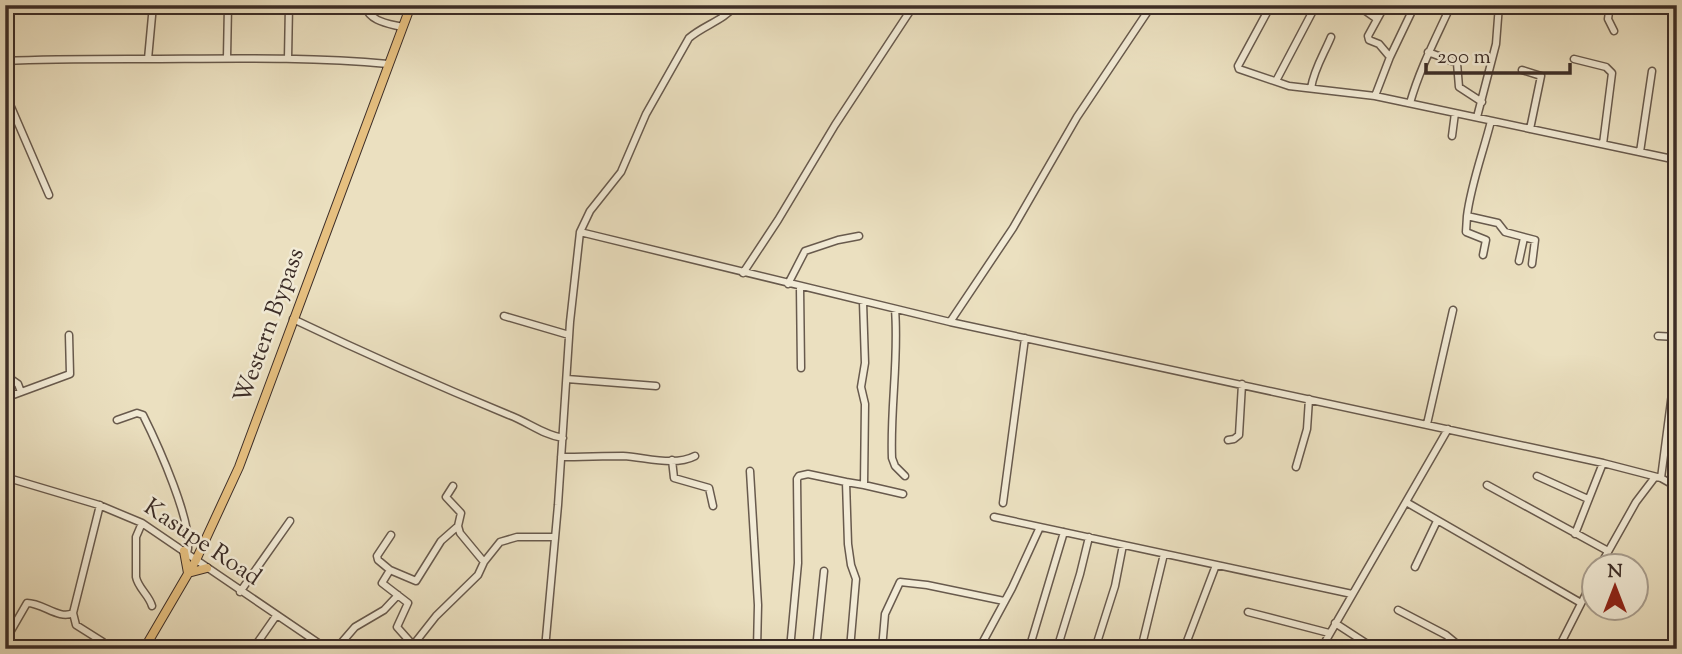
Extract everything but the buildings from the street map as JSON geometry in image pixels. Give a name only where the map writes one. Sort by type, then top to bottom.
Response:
[{"type":"main road","name":"Western Bypass","points":[[144,649],[196,560],[239,467],[411,5]]},
{"type":"main road","points":[[201,548],[200,555],[206,568],[188,573],[186,553],[201,548]]},
{"type":"street","points":[[148,59],[153,5]]},
{"type":"street","points":[[228,5],[228,58]]},
{"type":"street","points":[[288,59],[289,5]]},
{"type":"street","points":[[364,5],[369,15],[375,19],[402,27]]},
{"type":"street","points":[[545,649],[569,335],[580,232],[590,211],[625,166],[646,114],[689,38],[699,29],[729,14],[736,5]]},
{"type":"street","points":[[743,273],[914,5]]},
{"type":"street","points":[[950,322],[1013,228],[1077,117],[1152,5]]},
{"type":"street","points":[[1271,5],[1237,67],[1289,86],[1375,96],[1677,160]]},
{"type":"street","points":[[1276,81],[1316,5]]},
{"type":"street","points":[[1357,5],[1377,19]]},
{"type":"street","points":[[1385,5],[1368,39],[1379,44],[1390,57]]},
{"type":"street","points":[[1375,96],[1412,11],[1420,5]]},
{"type":"street","points":[[1410,103],[1428,52],[1439,35],[1451,5]]},
{"type":"street","points":[[1477,117],[1496,44],[1499,5]]},
{"type":"street","points":[[1610,5],[1608,19],[1614,30]]},
{"type":"street","points":[[1311,88],[1316,68],[1331,37]]},
{"type":"street","points":[[1428,52],[1457,64],[1459,88],[1482,102]]},
{"type":"street","points":[[5,61],[228,58],[388,64]]},
{"type":"street","points":[[1574,59],[1606,67],[1612,73],[1603,144]]},
{"type":"street","points":[[1522,71],[1541,76],[1530,129]]},
{"type":"street","points":[[1640,152],[1652,71]]},
{"type":"street","points":[[5,93],[49,195]]},
{"type":"street","points":[[1452,136],[1455,113]]},
{"type":"street","points":[[1483,255],[1486,240],[1466,232],[1471,187],[1481,164],[1491,121]]},
{"type":"street","points":[[1467,216],[1498,223],[1505,232],[1536,242],[1532,264]]},
{"type":"street","points":[[580,232],[950,322],[1603,463],[1658,477],[1677,487]]},
{"type":"street","points":[[788,284],[805,251],[859,236]]},
{"type":"street","points":[[1519,261],[1524,238]]},
{"type":"street","points":[[800,287],[801,368]]},
{"type":"street","points":[[863,302],[865,363],[861,387],[865,404],[864,485]]},
{"type":"street","points":[[895,309],[897,336],[891,454],[895,466],[905,476]]},
{"type":"street","points":[[1427,424],[1453,310]]},
{"type":"street","points":[[504,316],[569,335]]},
{"type":"street","points":[[293,319],[363,353],[516,417],[550,436],[563,438]]},
{"type":"street","points":[[5,398],[70,374],[69,335]]},
{"type":"street","points":[[1658,336],[1677,337]]},
{"type":"street","points":[[1003,503],[1025,338]]},
{"type":"street","points":[[1487,485],[1608,551],[1636,502],[1658,477],[1677,355]]},
{"type":"street","points":[[5,375],[18,384],[21,392]]},
{"type":"street","points":[[567,379],[656,386]]},
{"type":"street","points":[[1228,439],[1236,439],[1240,433],[1242,384]]},
{"type":"street","points":[[1296,467],[1307,429],[1309,399]]},
{"type":"street","points":[[117,420],[137,413],[142,415],[180,508],[190,544],[186,553]]},
{"type":"street","points":[[1321,649],[1448,429]]},
{"type":"street","points":[[561,457],[624,456],[687,460],[695,456]]},
{"type":"street","points":[[5,460],[8,478]]},
{"type":"street","points":[[672,460],[674,478],[709,488],[713,506]]},
{"type":"street","points":[[1575,534],[1603,463]]},
{"type":"street","points":[[750,471],[758,606],[757,649]]},
{"type":"street","points":[[790,649],[798,563],[799,476],[808,474],[903,494]]},
{"type":"street","points":[[1537,477],[1588,499]]},
{"type":"street","name":"Kasupe Road","points":[[8,478],[100,505],[142,523],[327,649]]},
{"type":"street","points":[[846,482],[850,565],[856,579],[850,649]]},
{"type":"street","points":[[453,486],[446,497],[461,513],[458,526],[460,533],[484,562]]},
{"type":"street","points":[[1406,502],[1580,602]]},
{"type":"street","points":[[100,505],[73,613],[76,625],[103,642],[106,649]]},
{"type":"street","points":[[994,517],[1352,594]]},
{"type":"street","points":[[240,592],[290,521]]},
{"type":"street","points":[[1415,567],[1437,521]]},
{"type":"street","points":[[142,523],[135,537],[136,577],[152,606]]},
{"type":"street","points":[[391,535],[377,559],[390,570],[416,580],[441,541],[458,526]]},
{"type":"street","points":[[979,649],[1040,527]]},
{"type":"street","points":[[1029,649],[1064,532]]},
{"type":"street","points":[[390,570],[382,583],[409,604],[397,627],[412,647],[441,610],[478,575],[484,562],[504,540],[517,537],[555,537]]},
{"type":"street","points":[[1057,649],[1089,537]]},
{"type":"street","points":[[1095,649],[1116,583],[1123,545]]},
{"type":"street","points":[[1140,649],[1164,554]]},
{"type":"street","points":[[1184,649],[1216,565]]},
{"type":"street","points":[[816,649],[824,571]]},
{"type":"street","points":[[882,649],[885,614],[898,582],[927,585],[1004,601]]},
{"type":"street","points":[[336,649],[355,627],[384,610],[397,595]]},
{"type":"street","points":[[5,641],[27,603],[37,603],[65,616],[73,613]]},
{"type":"street","points":[[1558,649],[1580,605]]},
{"type":"street","points":[[1398,610],[1446,635],[1463,649]]},
{"type":"street","points":[[1248,612],[1329,634]]},
{"type":"street","points":[[253,649],[276,616]]},
{"type":"street","points":[[1335,624],[1375,649]]},
{"type":"street","points":[[1221,645],[1237,649]]}]
